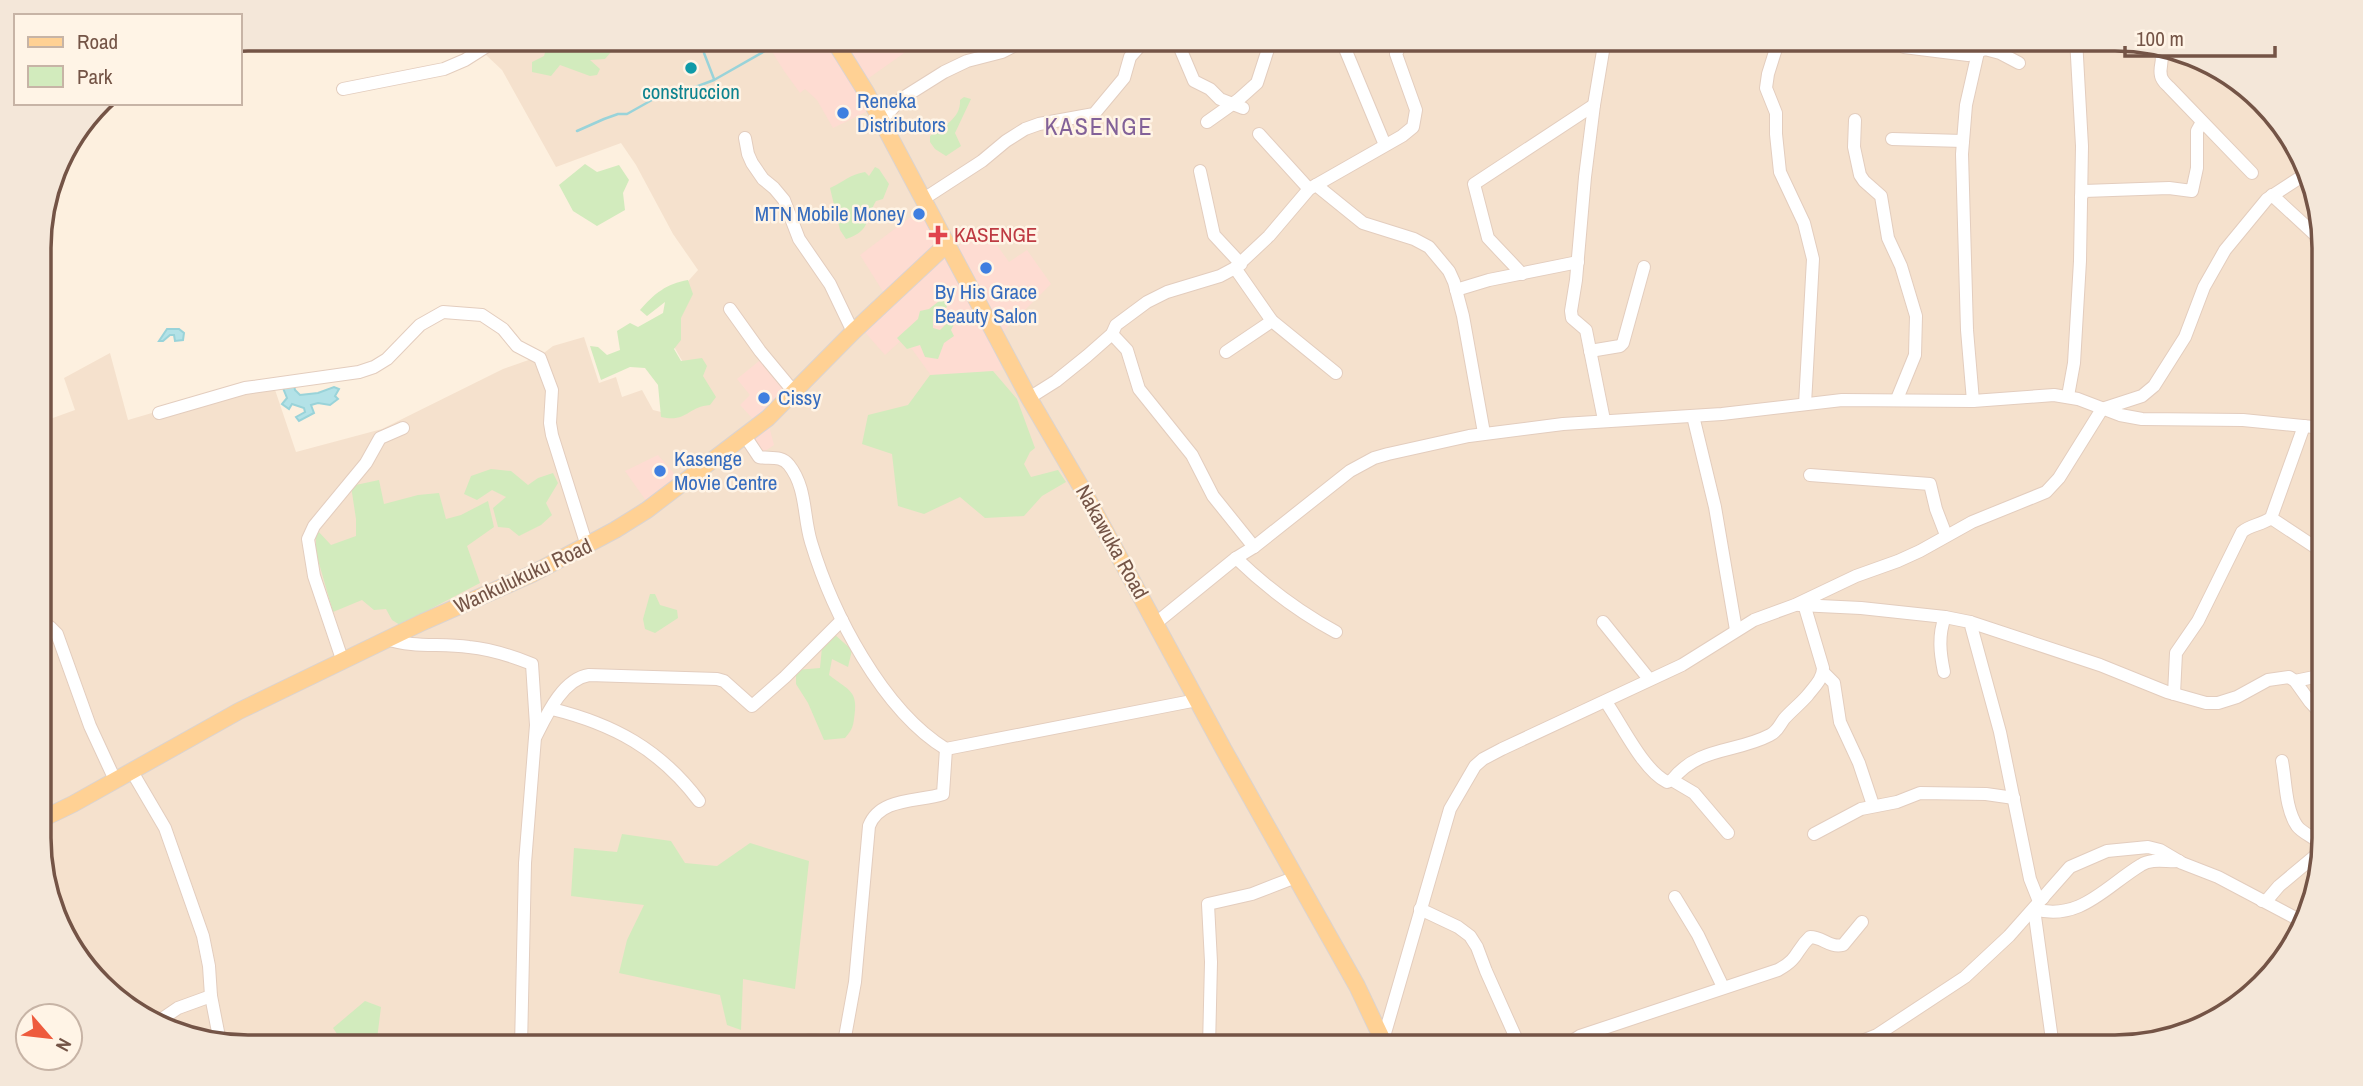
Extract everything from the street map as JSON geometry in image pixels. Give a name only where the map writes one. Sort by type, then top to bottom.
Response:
[{"type":"main road","name":"Nakawuka Road","points":[[844,51],[1029,398],[1084,492],[1357,986],[1381,1035]]},
{"type":"main road","name":"Wankulukuku Road","points":[[51,814],[239,711],[470,600],[532,574],[587,546],[647,510],[768,418],[852,332],[946,245]]},
{"type":"street","points":[[343,89],[444,69],[478,51]]},
{"type":"street","points":[[880,122],[901,99],[944,72],[967,61],[1004,51]]},
{"type":"street","points":[[922,200],[1025,129],[1094,114],[1124,78],[1130,57],[1136,51]]},
{"type":"street","points":[[1181,51],[1194,81],[1210,89],[1220,99],[1243,108]]},
{"type":"street","points":[[1207,122],[1257,83],[1267,51]]},
{"type":"street","points":[[1346,51],[1385,145]]},
{"type":"street","points":[[1029,398],[1056,381],[1112,334],[1116,325],[1147,302],[1167,292],[1220,276],[1238,266],[1313,187],[1413,127],[1416,120],[1413,100],[1395,51]]},
{"type":"street","points":[[1603,51],[1585,177],[1571,311],[1572,318],[1586,330],[1604,420]]},
{"type":"street","points":[[1775,51],[1766,88],[1776,113],[1780,172],[1804,223],[1813,259],[1805,404]]},
{"type":"street","points":[[1936,51],[1968,55],[1972,51]]},
{"type":"street","points":[[1973,401],[1961,187],[1966,105],[1978,51]]},
{"type":"street","points":[[1992,51],[2019,64]]},
{"type":"street","points":[[2068,396],[2074,363],[2081,197],[2082,146],[2077,51]]},
{"type":"street","points":[[2162,56],[2161,76],[2169,88],[2252,173]]},
{"type":"street","points":[[1522,274],[1488,238],[1474,184],[1594,105]]},
{"type":"street","points":[[1855,120],[1854,147],[1860,175],[1881,197],[1888,238],[1901,266],[1916,316],[1915,355],[1897,399]]},
{"type":"street","points":[[2081,197],[2084,191],[2169,188],[2192,191],[2197,168],[2197,131],[2202,122]]},
{"type":"street","points":[[1259,134],[1313,187],[1363,223],[1414,239],[1429,247],[1449,271],[1463,316],[1484,433]]},
{"type":"street","points":[[746,138],[752,163],[784,200],[799,239],[830,284],[852,332]]},
{"type":"street","points":[[1892,139],[1963,141]]},
{"type":"street","points":[[1200,171],[1214,235],[1238,266],[1272,321],[1336,373]]},
{"type":"street","points":[[1387,1035],[1420,909],[1450,809],[1475,766],[1502,749],[1682,666],[1754,620],[1800,605],[1846,580],[1920,551],[1972,522],[2050,489],[2102,409],[2141,396],[2154,386],[2185,337],[2204,287],[2217,262],[2238,233],[2272,195],[2299,178]]},
{"type":"street","points":[[2272,195],[2311,231]]},
{"type":"street","points":[[1456,290],[1472,284],[1578,262]]},
{"type":"street","points":[[1590,351],[1620,346],[1623,342],[1644,267]]},
{"type":"street","points":[[730,309],[794,392]]},
{"type":"street","points":[[159,413],[245,388],[366,370],[387,359],[430,318],[443,312],[482,315],[503,329],[517,346],[541,358],[552,390],[552,435],[587,546]]},
{"type":"street","points":[[1226,352],[1272,321]]},
{"type":"street","points":[[1112,334],[1127,350],[1139,389],[1192,455],[1213,496],[1254,547]]},
{"type":"street","points":[[1156,623],[1335,482],[1374,458],[1484,433],[1604,420],[1765,410],[1842,400],[1973,401],[2068,396],[2102,409],[2142,419],[2243,420],[2312,427]]},
{"type":"street","points":[[1693,416],[1715,507],[1736,630]]},
{"type":"street","points":[[2174,694],[2176,653],[2198,621],[2236,542],[2248,527],[2262,524],[2270,518],[2304,426]]},
{"type":"street","points":[[343,662],[314,576],[308,539],[314,526],[366,463],[380,438],[402,428]]},
{"type":"street","points":[[745,436],[760,457],[782,459],[790,467],[805,500],[811,543],[842,620],[857,647],[904,715],[946,749],[1197,700]]},
{"type":"street","points":[[1811,475],[1930,484],[1946,535]]},
{"type":"street","points":[[2270,518],[2312,545]]},
{"type":"street","points":[[1236,558],[1295,607],[1336,632]]},
{"type":"street","points":[[1800,605],[1945,617],[1970,622],[2206,703],[2218,703],[2238,697],[2268,680],[2289,677],[2312,704]]},
{"type":"street","points":[[1800,605],[1823,672],[1834,683],[1840,722],[1859,763],[1873,805]]},
{"type":"street","points":[[1944,672],[1940,647],[1945,617]]},
{"type":"street","points":[[535,738],[570,684],[582,676],[717,679],[724,681],[752,706],[842,620]]},
{"type":"street","points":[[1603,622],[1649,679]]},
{"type":"street","points":[[1970,622],[2000,732],[2030,879],[2038,899],[2043,898]]},
{"type":"street","points":[[51,628],[57,634],[90,726],[115,780]]},
{"type":"street","points":[[387,639],[411,646],[470,647],[532,664],[535,738],[525,855],[521,1035]]},
{"type":"street","points":[[1605,702],[1636,750],[1657,777],[1667,782],[1680,770],[1710,752],[1774,734],[1815,686],[1823,672]]},
{"type":"street","points":[[2295,681],[2312,677]]},
{"type":"street","points":[[552,709],[596,721],[620,732],[674,772],[699,801]]},
{"type":"street","points":[[845,1035],[855,982],[869,826],[873,816],[891,805],[943,794],[946,749]]},
{"type":"street","points":[[2282,761],[2290,808],[2298,827],[2312,836]]},
{"type":"street","points":[[131,770],[164,828],[200,927],[207,949],[211,996],[218,1033]]},
{"type":"street","points":[[1672,780],[1694,793],[1728,833]]},
{"type":"street","points":[[1814,834],[1873,805],[1897,802],[1920,793],[1986,794],[2014,798]]},
{"type":"street","points":[[1877,1035],[1965,977],[1990,956],[2034,909],[2057,878],[2070,867],[2082,859],[2107,851],[2148,847],[2160,849],[2295,918]]},
{"type":"street","points":[[2262,901],[2267,900],[2311,859]]},
{"type":"street","points":[[2034,909],[2049,913],[2061,912],[2094,898],[2142,864],[2155,860],[2179,861]]},
{"type":"street","points":[[1209,1035],[1211,962],[1208,904],[1252,894],[1296,877]]},
{"type":"street","points":[[1675,897],[1707,952],[1723,987]]},
{"type":"street","points":[[1420,909],[1458,927],[1470,936],[1515,1035]]},
{"type":"street","points":[[2034,909],[2051,1035]]},
{"type":"street","points":[[1583,1035],[1778,970],[1792,962],[1810,937],[1818,937],[1833,946],[1843,945],[1862,922]]},
{"type":"street","points":[[165,1017],[178,1008],[211,996]]},
{"type":"shaded area","points":[[482,51],[2128,51],[2166,57],[2191,66],[2235,91],[2255,108],[2272,128],[2297,172],[2311,222],[2312,851],[2306,889],[2297,914],[2272,958],[2255,978],[2235,995],[2214,1009],[2179,1025],[2128,1035],[248,1035],[222,1034],[172,1020],[128,995],[108,978],[91,958],[66,914],[52,864],[51,419],[75,410],[64,378],[110,353],[128,420],[271,378],[296,452],[382,429],[503,369],[540,356],[553,346],[584,337],[599,383],[616,377],[622,397],[642,390],[653,410],[677,416],[692,378],[669,338],[675,296],[698,270],[673,234],[636,165],[621,143],[556,167],[502,70]]},
{"type":"shaded area","points":[[772,51],[833,51],[868,111],[833,128],[817,100],[805,89],[800,93]]},
{"type":"shaded area","points":[[850,51],[907,51],[866,80]]},
{"type":"shaded area","points":[[921,209],[939,245],[887,298],[860,255]]},
{"type":"shaded area","points":[[986,230],[1009,262],[1027,250],[1051,284],[1001,334],[955,254],[965,235]]},
{"type":"shaded area","points":[[942,253],[1003,370],[932,377],[904,338],[885,355],[863,330]]},
{"type":"shaded area","points":[[764,357],[790,388],[755,421],[740,405],[750,395],[737,379]]},
{"type":"shaded area","points":[[768,422],[774,445],[756,457],[746,440]]},
{"type":"shaded area","points":[[658,455],[679,479],[649,505],[625,471]]},
{"type":"green space","points":[[546,51],[612,51],[605,59],[590,60],[600,69],[597,75],[590,76],[560,65],[551,76],[532,72],[532,62],[544,56]]},
{"type":"green space","points":[[964,97],[971,99],[955,133],[961,146],[946,156],[935,149],[930,142],[930,136],[954,117],[960,107],[960,100]]},
{"type":"green space","points":[[585,164],[597,172],[619,165],[629,180],[623,193],[625,210],[597,226],[573,211],[559,185]]},
{"type":"green space","points":[[875,167],[889,184],[883,199],[876,201],[864,228],[846,239],[840,230],[830,188],[860,173],[865,172],[869,176]]},
{"type":"green space","points":[[688,280],[693,294],[681,318],[681,340],[674,349],[681,361],[702,358],[707,366],[703,376],[716,397],[710,405],[682,416],[661,417],[658,385],[645,368],[630,367],[601,380],[590,346],[598,347],[607,355],[620,350],[617,331],[630,323],[638,327],[663,313],[665,302],[647,316],[640,310],[661,290]]},
{"type":"green space","points":[[943,298],[947,307],[933,316],[933,328],[940,330],[948,322],[954,324],[951,330],[954,336],[944,343],[938,359],[925,357],[920,345],[907,349],[897,338],[918,319],[920,311],[929,309]]},
{"type":"green space","points":[[993,371],[1017,399],[1035,448],[1024,464],[1031,477],[1058,470],[1066,482],[1042,496],[1024,516],[985,518],[960,497],[924,514],[898,506],[892,454],[862,444],[868,415],[908,405],[930,375]]},
{"type":"green space","points":[[491,469],[511,471],[528,485],[553,473],[558,483],[546,503],[552,515],[541,525],[519,536],[509,528],[498,527],[493,508],[506,497],[492,490],[477,500],[464,494],[471,476]]},
{"type":"green space","points":[[379,480],[384,504],[418,495],[439,493],[446,519],[461,515],[488,501],[494,527],[467,546],[480,583],[400,625],[392,620],[386,609],[374,610],[362,600],[333,612],[316,553],[316,529],[331,545],[356,536],[351,486]]},
{"type":"green space","points":[[650,594],[655,594],[660,605],[677,610],[678,618],[655,633],[645,629],[643,619]]},
{"type":"green space","points":[[834,634],[852,650],[848,667],[832,659],[829,675],[851,692],[855,709],[852,727],[845,738],[824,740],[808,703],[796,684],[796,670],[820,668],[822,647]]},
{"type":"green space","points":[[622,834],[671,841],[685,863],[717,866],[750,843],[809,861],[795,989],[743,979],[741,1030],[727,1025],[720,995],[619,973],[627,940],[644,905],[571,896],[574,848],[617,852]]},
{"type":"green space","points":[[365,1001],[381,1007],[378,1035],[338,1035],[333,1028]]},
{"type":"water","points":[[167,329],[179,329],[184,333],[183,340],[175,341],[174,335],[170,335],[159,341]]},
{"type":"water","points":[[293,381],[295,390],[300,395],[318,393],[334,387],[339,389],[335,396],[338,399],[330,405],[311,405],[314,413],[299,421],[296,417],[305,412],[304,408],[292,404],[289,409],[282,404],[287,398],[283,388]]},
{"type":"waterway","points":[[577,131],[618,114],[627,114],[659,96],[669,97],[714,80],[765,51]]},
{"type":"waterway","points":[[704,53],[714,79]]},
{"type":"place","name":"construccion","points":[[691,68]]},
{"type":"place","name":"Reneka Distributors","points":[[843,113]]},
{"type":"place","name":"MTN Mobile Money","points":[[919,214]]},
{"type":"place","name":"KASENGE","points":[[938,235]]},
{"type":"place","name":"By His Grace Beauty Salon","points":[[986,268]]},
{"type":"place","name":"Cissy","points":[[764,398]]},
{"type":"place","name":"Kasenge Movie Centre","points":[[660,471]]},
{"type":"district","name":"KASENGE","points":[[1099,127]]}]
